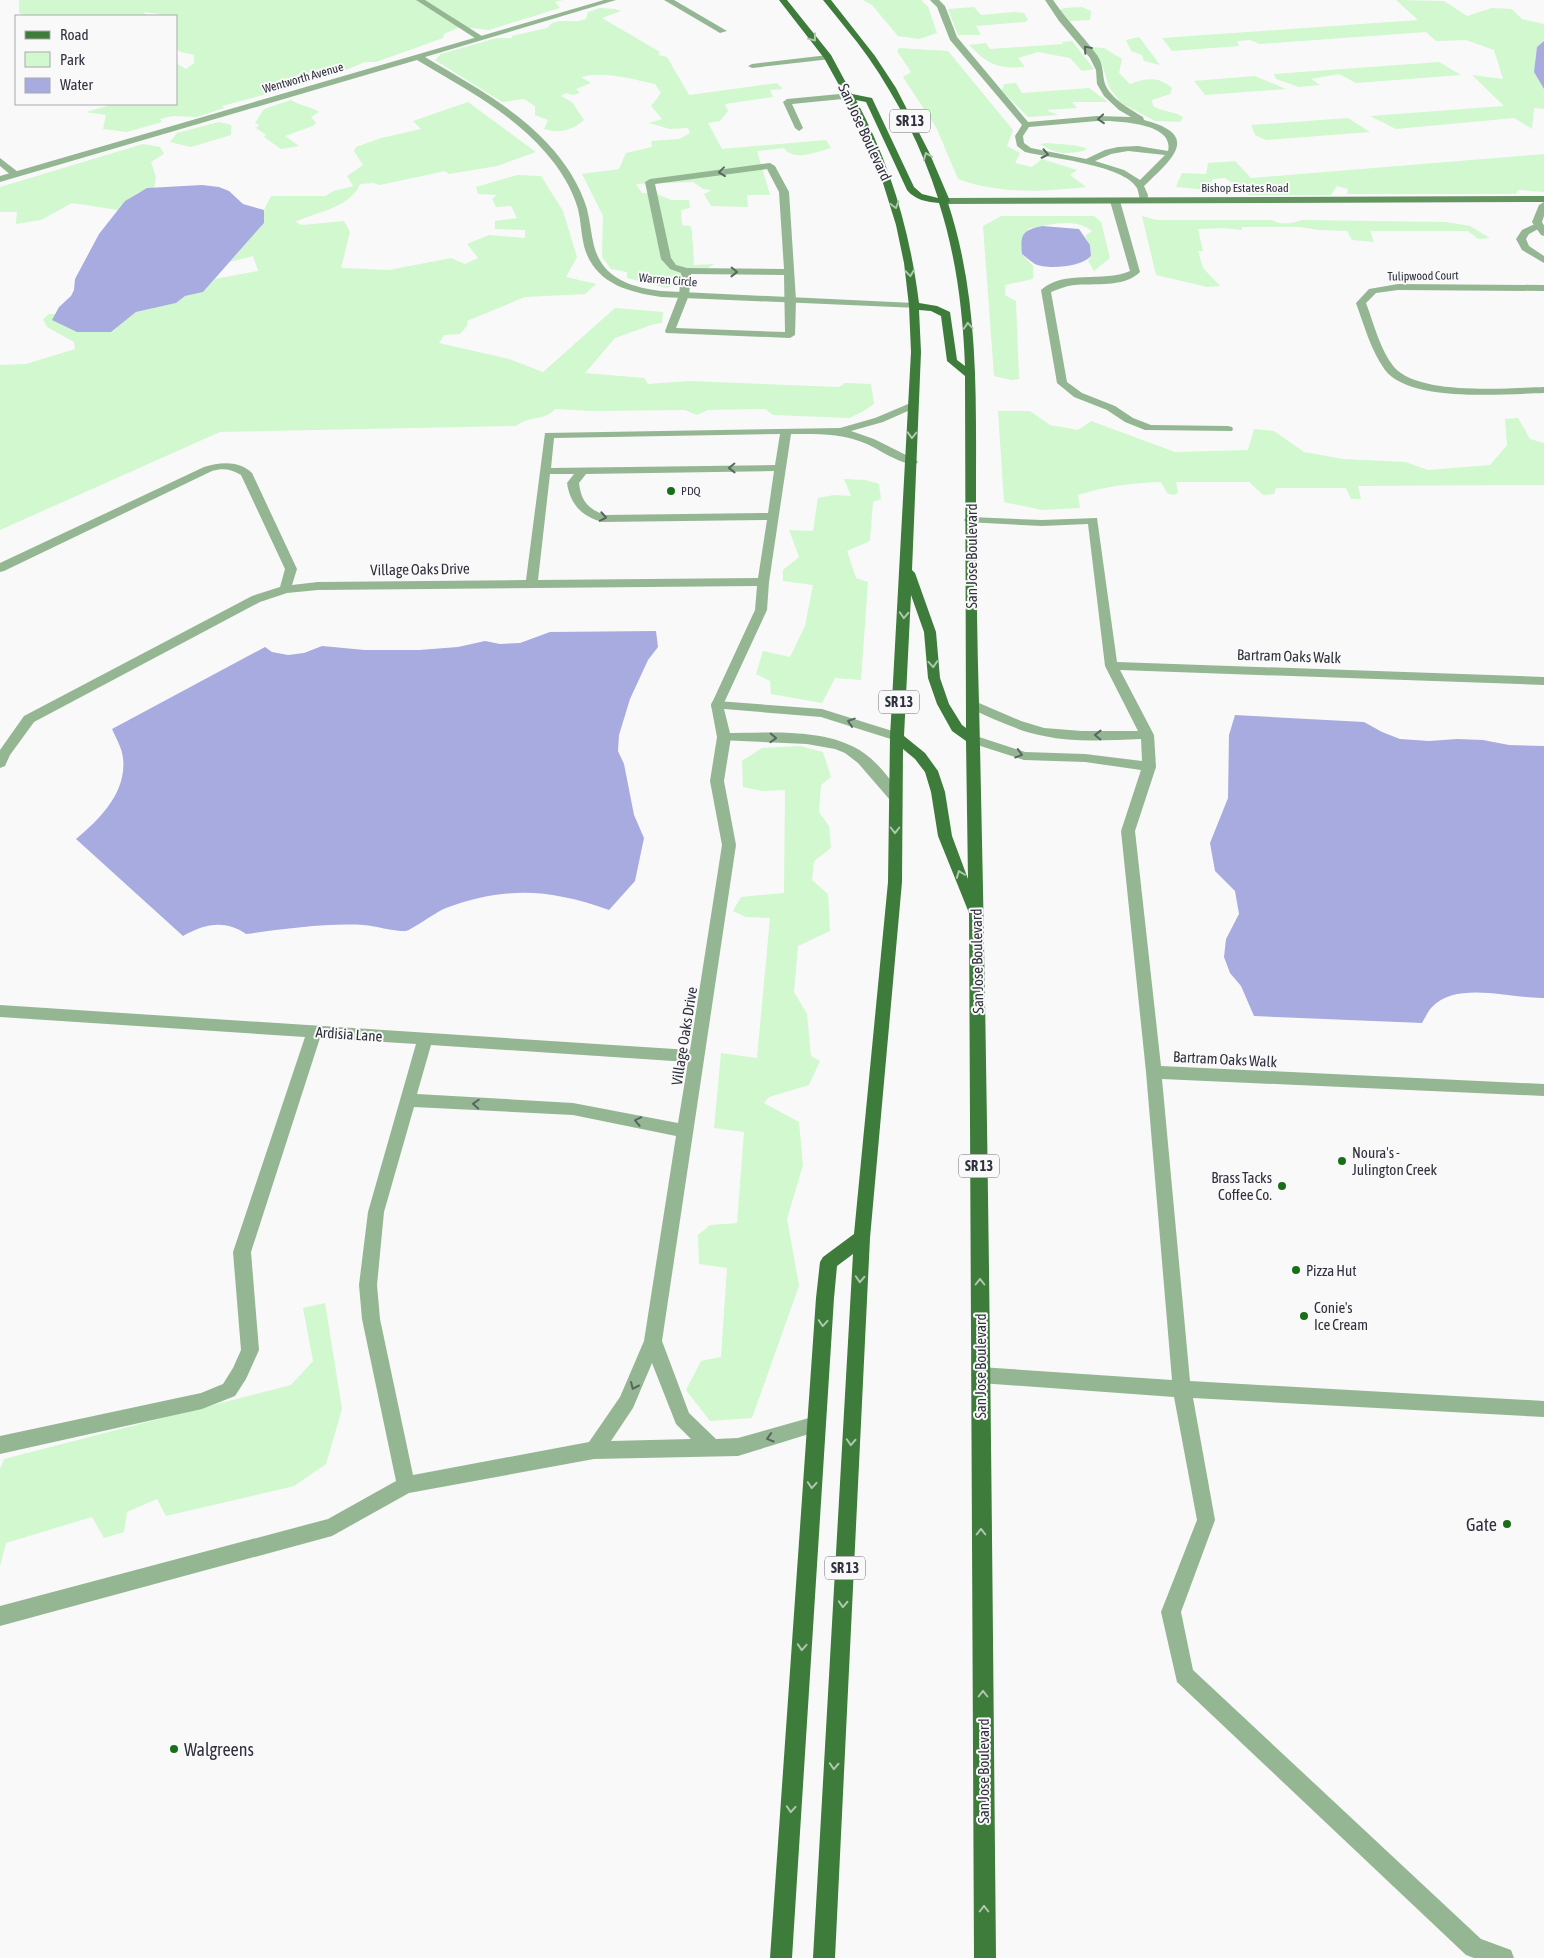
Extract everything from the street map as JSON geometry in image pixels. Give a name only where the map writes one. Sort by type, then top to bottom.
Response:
[{"type":"main road","name":"San Jose Boulevard","points":[[783,0],[828,57],[865,124],[890,186],[901,226],[914,306],[916,352],[897,737],[895,882],[862,1238],[824,1958]]},
{"type":"main road","name":"San Jose Boulevard","points":[[827,0],[870,53],[896,92],[924,147],[945,201],[959,258],[967,307],[970,375],[972,739],[977,920],[984,1958]]},
{"type":"main road","points":[[850,96],[869,100],[878,114],[904,177],[913,193],[924,199],[945,201]]},
{"type":"main road","points":[[914,306],[933,308],[946,314],[952,361],[970,375]]},
{"type":"main road","points":[[906,567],[930,632],[934,678],[943,704],[957,728],[972,739]]},
{"type":"main road","points":[[897,737],[920,756],[931,771],[938,792],[945,836],[977,920]]},
{"type":"main road","points":[[781,1958],[816,1424],[829,1262],[862,1238]]},
{"type":"street","points":[[420,0],[481,38]]},
{"type":"street","name":"Wentworth Avenue","points":[[0,179],[612,0]]},
{"type":"street","points":[[668,0],[723,31]]},
{"type":"street","points":[[934,0],[940,6],[953,38],[1026,125]]},
{"type":"street","points":[[1049,0],[1062,19],[1094,57],[1100,70],[1101,84],[1106,94],[1122,108],[1170,135],[1174,145],[1171,154],[1140,185]]},
{"type":"street","name":"Warren Circle","points":[[418,57],[513,118],[544,146],[572,182],[582,208],[590,252],[596,265],[606,277],[616,284],[638,291],[684,295],[914,306]]},
{"type":"street","points":[[752,66],[828,57]]},
{"type":"street","points":[[799,128],[787,102],[850,96]]},
{"type":"street","points":[[1144,201],[1140,185],[1127,175],[1088,161],[1028,150],[1020,144],[1018,136],[1026,125],[1109,118],[1148,123]]},
{"type":"street","points":[[1088,161],[1102,153],[1118,149],[1137,148],[1171,154]]},
{"type":"street","points":[[0,160],[15,174]]},
{"type":"street","points":[[686,271],[684,295],[670,331],[790,335],[791,300],[784,192],[770,166],[650,182],[666,259],[673,267],[686,271],[789,272]]},
{"type":"street","name":"Bishop Estates Road","points":[[945,201],[1544,199]]},
{"type":"street","points":[[1115,201],[1135,272],[1123,278],[1107,282],[1065,283],[1046,290],[1062,383],[1078,395],[1111,408],[1130,420],[1148,428],[1228,429]]},
{"type":"street","points":[[1544,205],[1538,222],[1542,229],[1525,232],[1521,239],[1525,248],[1544,260]]},
{"type":"street","name":"Tulipwood Court","points":[[1544,288],[1398,287],[1373,291],[1361,303],[1390,371],[1404,382],[1432,390],[1544,390]]},
{"type":"street","points":[[532,584],[549,435],[840,431],[879,420],[912,405]]},
{"type":"street","points":[[786,431],[763,582],[761,610],[717,705],[822,713],[897,737]]},
{"type":"street","points":[[840,431],[870,442],[912,462]]},
{"type":"street","points":[[0,568],[208,468],[221,465],[236,467],[246,473],[291,569],[285,589]]},
{"type":"street","points":[[545,471],[780,468]]},
{"type":"street","points":[[582,471],[573,483],[575,497],[586,512],[602,519],[773,516]]},
{"type":"street","points":[[970,520],[1042,523],[1093,520],[1111,666]]},
{"type":"street","name":"Village Oaks Drive","points":[[0,764],[4,754],[29,719],[256,598],[285,589],[318,586],[763,582]]},
{"type":"street","name":"Bartram Oaks Walk","points":[[1544,681],[1111,666],[1147,735],[1149,767],[1128,831],[1154,1072],[1544,1090]]},
{"type":"street","points":[[972,704],[1044,732],[1147,735]]},
{"type":"street","name":"Village Oaks Drive","points":[[654,1341],[729,845],[716,781],[724,737],[717,705]]},
{"type":"street","points":[[724,737],[818,741],[849,750],[865,761],[895,797]]},
{"type":"street","points":[[972,739],[1024,756],[1085,758],[1149,767]]},
{"type":"street","name":"Ardisia Lane","points":[[0,1011],[697,1056]]},
{"type":"street","points":[[0,1445],[202,1401],[229,1390],[240,1373],[250,1350],[242,1252],[314,1032]]},
{"type":"street","points":[[406,1485],[371,1319],[368,1285],[376,1212],[425,1039]]},
{"type":"street","points":[[1154,1072],[1182,1389],[1206,1520],[1171,1612],[1184,1675],[1474,1947],[1503,1958]]},
{"type":"street","points":[[408,1100],[573,1109],[686,1131]]},
{"type":"street","points":[[594,1450],[627,1402],[654,1341]]},
{"type":"street","points":[[654,1341],[682,1418],[712,1448]]},
{"type":"street","points":[[980,1376],[1544,1409]]},
{"type":"street","points":[[0,1616],[332,1527],[406,1485],[594,1450],[738,1448],[816,1424]]},
{"type":"green space","points":[[19,0],[563,0],[555,2],[560,8],[489,30],[460,27],[444,34],[443,38],[376,62],[365,62],[336,74],[325,73],[306,76],[304,84],[222,106],[224,108],[197,117],[173,116],[160,119],[162,122],[127,132],[103,129],[106,115],[86,112],[108,105],[178,105],[178,64],[186,69],[194,63],[194,55],[178,50],[178,15],[160,15],[144,12],[146,15],[24,15],[19,13]]},
{"type":"green space","points":[[863,0],[921,0],[928,7],[937,33],[919,39],[898,36],[872,5]]},
{"type":"green space","points":[[1396,0],[1444,1],[1467,16],[1492,8],[1512,9],[1522,19],[1544,24],[1544,41],[1537,47],[1534,72],[1544,89],[1544,109],[1534,108],[1532,129],[1514,118],[1396,129],[1370,116],[1504,106],[1472,75],[1503,79],[1494,50],[1466,40],[1436,41],[1426,32],[1260,44],[1250,40],[1237,41],[1239,46],[1172,51],[1162,38],[1418,20]]},
{"type":"green space","points":[[974,7],[981,15],[1024,13],[1028,20],[1025,22],[976,26],[981,35],[958,35],[948,9]]},
{"type":"green space","points":[[1082,7],[1091,11],[1090,20],[1070,21],[1060,10],[1064,8]]},
{"type":"green space","points":[[600,8],[621,11],[602,18],[660,52],[658,55],[667,57],[689,95],[777,83],[783,89],[770,90],[773,97],[725,104],[728,111],[720,121],[708,123],[722,149],[826,140],[831,148],[806,155],[793,154],[784,148],[757,151],[770,195],[747,195],[748,207],[711,206],[704,194],[712,190],[703,189],[693,182],[636,184],[642,193],[657,194],[671,200],[689,200],[690,208],[681,210],[682,225],[690,226],[692,231],[694,265],[714,264],[708,268],[691,268],[683,281],[667,288],[627,278],[627,272],[611,269],[602,257],[603,216],[582,174],[619,169],[626,153],[652,147],[651,141],[679,139],[690,133],[688,128],[670,129],[649,123],[662,119],[651,106],[661,93],[655,84],[609,75],[581,77],[591,83],[576,89],[580,93],[573,95],[566,93],[561,96],[572,102],[584,120],[570,129],[555,131],[544,129],[548,120],[535,115],[535,106],[524,99],[502,102],[435,60],[441,54],[497,38],[512,38],[512,36],[547,28],[552,23],[586,19],[588,12]]},
{"type":"green space","points":[[1139,37],[1160,65],[1144,61],[1142,55],[1131,51],[1126,40]]},
{"type":"green space","points":[[1072,41],[1094,69],[1082,71],[1070,58],[1038,52],[1018,58],[1025,67],[1000,66],[982,57],[969,45],[986,43],[990,49],[1063,44],[1062,42]]},
{"type":"green space","points":[[1089,47],[1104,48],[1122,59],[1119,73],[1130,84],[1152,79],[1162,81],[1172,88],[1170,94],[1152,100],[1153,106],[1183,117],[1180,122],[1155,121],[1121,103],[1109,87],[1102,64]]},
{"type":"green space","points":[[899,48],[948,51],[1013,130],[1007,146],[1020,153],[1015,163],[1032,167],[1042,159],[1077,170],[1070,175],[1086,187],[1038,191],[1005,189],[973,184],[958,179],[937,129],[903,77],[911,72],[897,51]]},
{"type":"green space","points":[[1439,62],[1461,75],[1356,83],[1339,74],[1311,79],[1320,85],[1299,87],[1276,79],[1274,74]]},
{"type":"green space","points":[[1255,76],[1286,89],[1205,95],[1194,81]]},
{"type":"green space","points":[[1016,83],[1022,93],[1089,88],[1108,102],[1072,102],[1077,108],[1046,110],[1058,115],[1028,117],[1002,91],[1004,84]]},
{"type":"green space","points":[[291,100],[319,112],[311,117],[316,123],[313,126],[285,136],[299,146],[281,149],[264,137],[266,135],[256,128],[259,125],[255,123],[264,109]]},
{"type":"green space","points":[[468,102],[536,152],[497,166],[449,174],[445,171],[380,185],[373,183],[360,184],[349,199],[341,204],[295,222],[302,225],[344,221],[350,232],[341,268],[389,270],[451,258],[465,264],[478,258],[467,244],[489,235],[525,238],[525,230],[495,229],[495,221],[517,218],[511,206],[496,207],[492,199],[497,195],[478,194],[476,187],[517,175],[541,176],[563,211],[577,257],[566,277],[596,284],[585,294],[525,297],[467,321],[467,326],[460,334],[444,335],[439,343],[509,359],[543,372],[615,308],[663,312],[662,323],[615,338],[585,373],[644,378],[648,384],[689,381],[839,387],[845,383],[871,384],[874,404],[849,418],[773,415],[765,409],[708,410],[697,415],[685,410],[592,411],[555,409],[546,416],[526,421],[516,426],[220,432],[0,530],[0,365],[26,364],[75,349],[74,342],[47,327],[43,319],[49,314],[56,314],[53,320],[111,332],[136,312],[176,303],[185,296],[203,292],[215,279],[258,271],[253,256],[230,262],[264,223],[264,210],[271,196],[325,196],[334,191],[353,186],[347,176],[363,165],[354,151],[356,147],[381,138],[421,129],[413,121]]},
{"type":"green space","points":[[1348,118],[1370,132],[1266,140],[1255,135],[1251,125]]},
{"type":"green space","points":[[219,122],[231,125],[231,135],[191,147],[170,142],[177,133]]},
{"type":"green space","points":[[1046,143],[1087,148],[1084,151],[1061,153],[1040,144]]},
{"type":"green space","points":[[143,144],[160,147],[164,154],[151,162],[156,177],[154,188],[134,195],[118,210],[72,203],[41,220],[16,224],[17,212],[0,212],[0,187]]},
{"type":"green space","points":[[1544,154],[1544,192],[1518,190],[1516,194],[1347,194],[1348,189],[1337,186],[1331,195],[1249,195],[1225,178],[1213,179],[1208,190],[1176,187],[1182,173],[1206,174],[1208,163],[1235,161],[1251,178]]},
{"type":"green space","points":[[1001,216],[1094,216],[1101,222],[1110,258],[1094,271],[1088,261],[1091,256],[1090,245],[1085,236],[1092,231],[1077,224],[1061,223],[1028,229],[1022,254],[1033,266],[1033,279],[1005,285],[1005,295],[1016,301],[1019,379],[1011,380],[994,376],[983,226]]},
{"type":"green space","points":[[1142,216],[1157,220],[1272,220],[1283,223],[1302,220],[1446,222],[1470,226],[1490,238],[1478,239],[1468,231],[1370,231],[1374,242],[1352,240],[1347,231],[1300,227],[1242,227],[1242,230],[1223,228],[1198,229],[1203,251],[1198,251],[1203,268],[1220,286],[1207,287],[1156,275]]},
{"type":"green space","points":[[998,411],[1030,411],[1050,425],[1078,430],[1091,421],[1175,452],[1248,450],[1254,429],[1274,431],[1304,452],[1343,459],[1405,462],[1428,470],[1490,465],[1507,445],[1505,419],[1518,418],[1530,439],[1544,443],[1544,485],[1358,486],[1361,499],[1351,499],[1346,488],[1276,488],[1274,494],[1263,495],[1249,482],[1176,482],[1178,493],[1173,495],[1167,493],[1161,482],[1150,482],[1109,487],[1078,495],[1080,508],[1042,510],[1004,502]]},
{"type":"green space","points":[[844,479],[866,480],[879,484],[881,499],[873,502],[870,541],[847,551],[856,578],[868,582],[861,680],[835,678],[822,703],[771,694],[770,681],[756,674],[763,651],[790,657],[805,626],[813,585],[783,581],[783,570],[799,557],[789,530],[813,531],[818,498],[834,495],[851,496]]},
{"type":"green space","points":[[800,746],[823,752],[831,777],[821,785],[819,812],[829,826],[831,848],[814,861],[812,880],[828,894],[830,931],[798,946],[794,992],[807,1014],[811,1056],[820,1061],[809,1085],[769,1097],[764,1103],[799,1122],[803,1165],[787,1219],[799,1286],[752,1418],[710,1421],[686,1390],[701,1361],[721,1357],[727,1268],[699,1264],[698,1235],[710,1225],[737,1223],[744,1132],[714,1128],[721,1053],[757,1058],[770,918],[746,917],[733,911],[741,897],[784,893],[785,790],[762,791],[743,787],[742,761],[762,748]]},
{"type":"green space","points":[[325,1303],[342,1409],[326,1464],[294,1486],[166,1516],[157,1499],[127,1512],[124,1532],[104,1538],[92,1517],[6,1543],[0,1566],[0,1469],[4,1459],[291,1385],[313,1361],[303,1308]]},
{"type":"water","points":[[1544,41],[1544,89],[1534,72],[1537,47]]},
{"type":"water","points":[[202,185],[219,187],[229,191],[243,204],[264,210],[264,223],[203,292],[185,296],[176,303],[136,312],[111,332],[77,332],[52,320],[59,307],[71,296],[74,290],[75,279],[99,234],[125,201],[147,188]]},
{"type":"water","points":[[1042,226],[1079,229],[1090,245],[1091,256],[1087,260],[1072,265],[1048,267],[1035,264],[1022,254],[1022,237],[1027,231]]},
{"type":"water","points":[[656,631],[658,647],[648,660],[630,699],[619,735],[618,751],[624,764],[634,815],[644,838],[635,881],[609,910],[547,894],[508,893],[488,896],[446,908],[406,931],[364,925],[334,925],[246,934],[230,926],[214,925],[183,936],[76,839],[94,823],[110,804],[121,782],[123,758],[119,743],[112,729],[265,647],[272,652],[288,655],[304,653],[322,646],[365,650],[419,650],[458,647],[485,641],[500,644],[520,643],[550,632]]},
{"type":"water","points":[[1235,715],[1364,722],[1400,739],[1429,741],[1483,740],[1509,745],[1544,746],[1544,998],[1486,993],[1456,994],[1443,999],[1432,1007],[1422,1023],[1254,1016],[1241,986],[1230,973],[1224,957],[1226,939],[1239,914],[1235,891],[1215,871],[1210,843],[1228,798],[1229,735]]},
{"type":"place","name":"PDQ","points":[[671,491]]},
{"type":"place","name":"Noura's - Julington Creek","points":[[1342,1161]]},
{"type":"place","name":"Brass Tacks Coffee Co.","points":[[1282,1186]]},
{"type":"place","name":"Pizza Hut","points":[[1296,1270]]},
{"type":"place","name":"Conie's Ice Cream","points":[[1304,1316]]},
{"type":"place","name":"Gate","points":[[1507,1524]]},
{"type":"place","name":"Walgreens","points":[[174,1749]]}]
